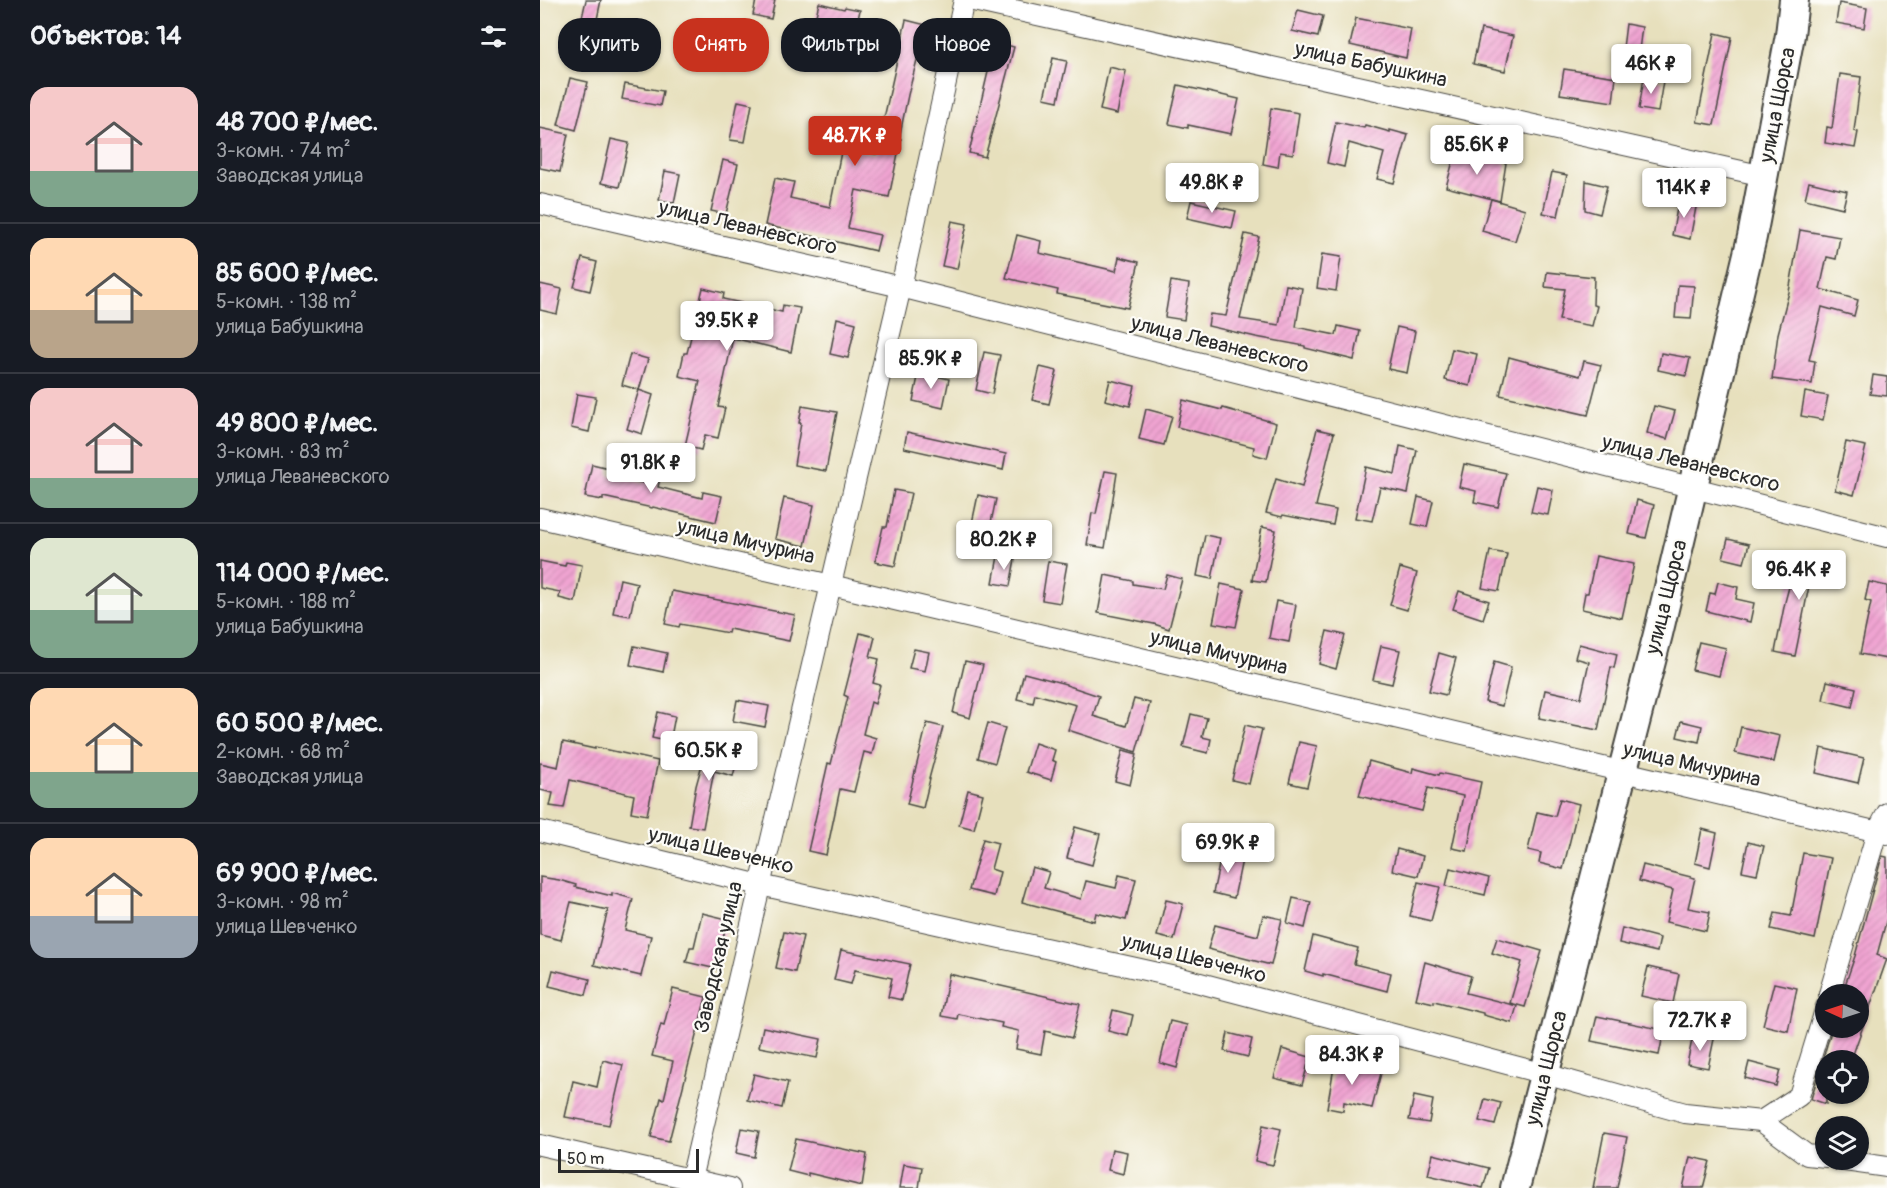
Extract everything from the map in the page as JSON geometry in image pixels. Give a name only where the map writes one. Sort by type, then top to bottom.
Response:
[{"type":"main road","name":"улица Щорса","points":[[1515,1188],[1658,634],[1752,237],[1790,35],[1794,0]]},
{"type":"street","name":"Заводская улица","points":[[690,1184],[901,287],[964,0]]},
{"type":"street","name":"улица Бабушкина","points":[[969,0],[1764,176]]},
{"type":"street","name":"улица Леваневского","points":[[540,204],[901,287],[1887,537]]},
{"type":"street","name":"улица Мичурина","points":[[540,518],[1882,833]]},
{"type":"street","points":[[1832,984],[1887,813]]},
{"type":"street","name":"улица Шевченко","points":[[540,831],[760,885],[1181,978],[1684,1113],[1761,1120]]},
{"type":"street","points":[[1815,1156],[1807,1155],[1761,1120],[1799,1096],[1817,1038]]},
{"type":"street","points":[[540,1145],[690,1184],[729,1188]]},
{"type":"street","points":[[1869,1164],[1887,1167]]},
{"type":"building","points":[[586,0],[601,0],[597,18],[582,18]]},
{"type":"building","points":[[756,0],[775,0],[771,19],[753,15]]},
{"type":"building","points":[[819,3],[860,10],[858,18],[815,18]]},
{"type":"building","points":[[1839,3],[1867,8],[1864,28],[1836,23]]},
{"type":"building","points":[[1298,10],[1323,16],[1318,37],[1292,31]]},
{"type":"building","points":[[1356,18],[1411,29],[1406,58],[1350,45]]},
{"type":"building","points":[[906,20],[913,22],[914,72],[889,197],[856,190],[848,228],[880,235],[876,251],[765,225],[775,178],[794,182],[790,198],[830,207],[842,147],[876,154],[894,72],[901,72],[901,42]]},
{"type":"building","points":[[1626,24],[1642,27],[1639,50],[1623,48]]},
{"type":"building","points":[[1481,29],[1513,36],[1505,71],[1473,64]]},
{"type":"building","points":[[1715,33],[1732,37],[1714,125],[1697,122]]},
{"type":"building","points":[[1053,58],[1067,61],[1058,101],[1044,98]]},
{"type":"building","points":[[1109,67],[1126,71],[1117,114],[1100,110]]},
{"type":"building","points":[[1564,69],[1616,77],[1613,102],[1560,94]]},
{"type":"building","points":[[988,72],[1007,72],[985,157],[969,153]]},
{"type":"building","points":[[1840,74],[1861,77],[1854,131],[1858,132],[1855,148],[1825,143],[1827,127],[1832,128]]},
{"type":"building","points":[[1644,77],[1663,81],[1658,112],[1639,109]]},
{"type":"building","points":[[570,78],[588,82],[576,130],[558,125]]},
{"type":"building","points":[[625,84],[663,91],[660,106],[622,99]]},
{"type":"building","points":[[1178,85],[1239,99],[1231,134],[1188,125],[1188,128],[1169,124]]},
{"type":"building","points":[[738,101],[752,104],[745,142],[730,140]]},
{"type":"building","points":[[1271,108],[1299,113],[1293,154],[1280,152],[1278,167],[1263,164]]},
{"type":"building","points":[[1336,122],[1364,128],[1365,125],[1408,135],[1394,183],[1377,179],[1384,153],[1349,143],[1344,167],[1327,163]]},
{"type":"building","points":[[540,128],[568,134],[560,172],[540,168]]},
{"type":"building","points":[[611,139],[629,143],[619,187],[601,183]]},
{"type":"building","points":[[1456,150],[1474,157],[1506,163],[1500,201],[1446,187]]},
{"type":"building","points":[[723,160],[738,164],[726,214],[711,211]]},
{"type":"building","points":[[665,171],[680,174],[674,203],[659,200]]},
{"type":"building","points":[[1552,172],[1567,175],[1558,216],[1543,213]]},
{"type":"building","points":[[1586,181],[1607,186],[1600,214],[1585,210]]},
{"type":"building","points":[[1809,182],[1847,191],[1843,208],[1805,199]]},
{"type":"building","points":[[1679,198],[1697,202],[1690,239],[1672,235]]},
{"type":"building","points":[[1491,199],[1525,209],[1515,241],[1482,231]]},
{"type":"building","points":[[1191,201],[1236,211],[1232,228],[1187,218]]},
{"type":"building","points":[[952,221],[967,224],[957,269],[942,266]]},
{"type":"building","points":[[1800,230],[1840,237],[1836,259],[1827,257],[1820,289],[1858,300],[1854,316],[1822,307],[1809,360],[1815,361],[1812,384],[1772,379],[1778,334],[1789,292]]},
{"type":"building","points":[[1245,234],[1259,237],[1240,319],[1279,325],[1286,285],[1302,288],[1296,327],[1336,335],[1338,326],[1360,331],[1354,360],[1305,348],[1305,346],[1208,326],[1210,314],[1226,316]]},
{"type":"building","points":[[1017,235],[1041,241],[1039,253],[1116,271],[1119,257],[1139,262],[1128,308],[1057,294],[1058,290],[1006,278]]},
{"type":"building","points":[[1322,254],[1341,257],[1336,291],[1317,288]]},
{"type":"building","points":[[582,258],[597,262],[590,291],[574,287]]},
{"type":"building","points":[[1547,272],[1594,277],[1593,305],[1597,306],[1592,326],[1559,320],[1565,289],[1545,287]]},
{"type":"building","points":[[1171,281],[1189,284],[1184,320],[1165,317]]},
{"type":"building","points":[[540,284],[562,289],[557,314],[540,310]]},
{"type":"building","points":[[1678,285],[1694,286],[1691,319],[1675,318]]},
{"type":"building","points":[[703,288],[724,293],[723,299],[782,312],[783,305],[800,308],[791,352],[733,338],[718,407],[725,408],[718,438],[705,435],[701,450],[685,446],[700,381],[679,376]]},
{"type":"building","points":[[837,318],[856,323],[848,358],[830,354]]},
{"type":"building","points":[[1397,327],[1415,331],[1407,373],[1388,369]]},
{"type":"building","points":[[1452,349],[1477,354],[1470,386],[1445,380]]},
{"type":"building","points":[[984,352],[1000,355],[992,394],[976,390]]},
{"type":"building","points":[[1661,353],[1690,358],[1686,376],[1658,370]]},
{"type":"building","points":[[630,354],[648,359],[639,390],[622,385]]},
{"type":"building","points":[[1509,357],[1580,376],[1584,361],[1601,365],[1588,415],[1500,395]]},
{"type":"building","points":[[1040,367],[1057,371],[1049,404],[1032,400]]},
{"type":"building","points":[[919,372],[949,379],[943,408],[913,401]]},
{"type":"building","points":[[1873,375],[1887,377],[1887,396],[1870,394]]},
{"type":"building","points":[[1110,380],[1135,386],[1130,406],[1105,400]]},
{"type":"building","points":[[639,390],[653,395],[642,434],[627,429]]},
{"type":"building","points":[[1805,392],[1828,396],[1823,420],[1801,416]]},
{"type":"building","points":[[577,394],[596,397],[589,432],[571,428]]},
{"type":"building","points":[[1183,400],[1222,410],[1223,408],[1276,423],[1267,458],[1253,454],[1254,447],[1177,427]]},
{"type":"building","points":[[802,406],[837,412],[826,471],[794,465]]},
{"type":"building","points":[[1654,406],[1675,411],[1667,439],[1647,433]]},
{"type":"building","points":[[1146,409],[1172,416],[1164,445],[1139,439]]},
{"type":"building","points":[[1317,429],[1334,433],[1316,506],[1336,510],[1333,525],[1266,513],[1276,479],[1302,487]]},
{"type":"building","points":[[907,432],[1006,454],[1003,470],[904,448]]},
{"type":"building","points":[[1846,442],[1866,446],[1854,495],[1835,490]]},
{"type":"building","points":[[1400,446],[1417,450],[1408,493],[1380,487],[1372,521],[1355,518],[1366,467],[1395,474]]},
{"type":"building","points":[[592,464],[609,468],[608,475],[644,483],[647,467],[662,470],[658,487],[702,498],[703,492],[722,496],[716,522],[603,497],[603,500],[585,497]]},
{"type":"building","points":[[1464,464],[1506,473],[1498,507],[1474,502],[1476,491],[1459,487]]},
{"type":"building","points":[[1105,471],[1117,473],[1105,548],[1087,545],[1092,513],[1096,514]]},
{"type":"building","points":[[1537,486],[1553,490],[1548,515],[1531,512]]},
{"type":"building","points":[[894,490],[911,493],[895,566],[875,562],[883,527],[887,527]]},
{"type":"building","points":[[978,495],[996,499],[986,546],[968,542]]},
{"type":"building","points":[[1418,497],[1433,501],[1427,527],[1412,524]]},
{"type":"building","points":[[784,498],[814,505],[805,546],[775,539]]},
{"type":"building","points":[[1637,500],[1654,505],[1646,538],[1629,534]]},
{"type":"building","points":[[1262,527],[1276,530],[1266,582],[1252,580]]},
{"type":"building","points":[[1205,535],[1220,538],[1212,579],[1197,576]]},
{"type":"building","points":[[1728,539],[1749,544],[1744,563],[1723,558]]},
{"type":"building","points":[[1490,551],[1507,554],[1499,591],[1482,588]]},
{"type":"building","points":[[1798,553],[1829,561],[1823,584],[1810,581],[1795,656],[1775,652]]},
{"type":"building","points":[[998,556],[1015,559],[1010,586],[993,583]]},
{"type":"building","points":[[1596,556],[1634,564],[1622,618],[1582,609]]},
{"type":"building","points":[[540,561],[565,566],[566,562],[582,565],[575,602],[559,598],[560,592],[540,588]]},
{"type":"building","points":[[1048,561],[1067,564],[1060,603],[1042,600]]},
{"type":"building","points":[[1400,568],[1417,573],[1407,610],[1390,605]]},
{"type":"building","points":[[1105,575],[1133,581],[1133,584],[1163,589],[1167,575],[1182,579],[1169,629],[1098,613]]},
{"type":"building","points":[[620,579],[637,583],[630,616],[613,613]]},
{"type":"building","points":[[1718,582],[1738,587],[1736,599],[1754,603],[1750,622],[1706,611],[1710,593],[1715,594]]},
{"type":"building","points":[[1869,582],[1887,586],[1887,659],[1860,654],[1871,602],[1865,600]]},
{"type":"building","points":[[1221,584],[1244,589],[1236,627],[1213,623]]},
{"type":"building","points":[[672,591],[795,615],[789,641],[729,629],[728,633],[680,624],[679,627],[665,624]]},
{"type":"building","points":[[1459,591],[1489,601],[1483,619],[1453,609]]},
{"type":"building","points":[[1276,601],[1296,605],[1289,642],[1269,638]]},
{"type":"building","points":[[1327,631],[1345,635],[1336,669],[1319,664]]},
{"type":"building","points":[[860,633],[875,637],[870,657],[879,659],[873,683],[880,685],[875,704],[871,702],[863,734],[876,738],[872,754],[864,752],[854,792],[840,789],[826,855],[808,851],[828,763],[831,764],[848,697],[844,695]]},
{"type":"building","points":[[1699,642],[1726,648],[1719,676],[1692,670]]},
{"type":"building","points":[[1579,644],[1617,654],[1614,668],[1611,667],[1598,730],[1539,718],[1545,690],[1581,698],[1589,662],[1575,658]]},
{"type":"building","points":[[634,646],[667,653],[663,672],[630,665]]},
{"type":"building","points":[[1381,646],[1400,650],[1392,684],[1373,680]]},
{"type":"building","points":[[914,649],[929,652],[925,671],[909,668]]},
{"type":"building","points":[[1439,653],[1456,658],[1446,695],[1429,691]]},
{"type":"building","points":[[965,661],[983,665],[970,718],[953,713]]},
{"type":"building","points":[[1494,662],[1511,667],[1502,706],[1485,702]]},
{"type":"building","points":[[1024,673],[1099,696],[1093,716],[1126,726],[1134,699],[1150,703],[1136,752],[1068,730],[1076,705],[1035,694],[1033,703],[1017,699]]},
{"type":"building","points":[[1827,681],[1856,688],[1852,707],[1823,700]]},
{"type":"building","points":[[737,700],[769,706],[765,727],[733,721]]},
{"type":"building","points":[[658,712],[675,716],[670,742],[652,738]]},
{"type":"building","points":[[1191,714],[1207,718],[1202,737],[1211,739],[1208,753],[1183,747]]},
{"type":"building","points":[[1681,721],[1702,726],[1699,742],[1677,737]]},
{"type":"building","points":[[927,723],[943,727],[923,808],[907,804]]},
{"type":"building","points":[[988,723],[1005,728],[995,763],[978,758]]},
{"type":"building","points":[[1245,725],[1262,729],[1249,784],[1232,780]]},
{"type":"building","points":[[1741,727],[1780,736],[1774,762],[1735,753]]},
{"type":"building","points":[[563,742],[658,761],[647,815],[631,812],[634,795],[570,780],[564,808],[550,806],[553,793],[540,790],[540,763],[558,767]]},
{"type":"building","points":[[1299,742],[1317,746],[1307,787],[1289,783]]},
{"type":"building","points":[[1035,743],[1055,750],[1052,760],[1056,762],[1051,780],[1026,772]]},
{"type":"building","points":[[707,746],[718,748],[717,752],[738,757],[733,776],[714,771],[703,828],[689,826],[696,786]]},
{"type":"building","points":[[1821,748],[1864,758],[1858,783],[1816,773]]},
{"type":"building","points":[[1123,750],[1137,754],[1130,785],[1115,781]]},
{"type":"building","points":[[1369,761],[1412,773],[1413,768],[1481,782],[1467,851],[1452,848],[1463,796],[1428,788],[1422,811],[1359,796]]},
{"type":"building","points":[[968,790],[983,794],[974,829],[959,825]]},
{"type":"building","points":[[1560,799],[1579,804],[1563,869],[1539,863],[1541,853],[1528,850],[1537,812],[1555,816]]},
{"type":"building","points":[[1075,827],[1100,834],[1092,865],[1067,858]]},
{"type":"building","points":[[1702,829],[1717,833],[1710,867],[1695,863]]},
{"type":"building","points":[[983,839],[998,843],[991,869],[1000,872],[994,896],[969,890]]},
{"type":"building","points":[[1748,842],[1764,846],[1757,874],[1742,871]]},
{"type":"building","points":[[1397,849],[1423,856],[1418,876],[1392,870]]},
{"type":"building","points":[[1222,851],[1243,855],[1234,898],[1213,893]]},
{"type":"building","points":[[1803,853],[1831,858],[1815,939],[1771,929],[1775,913],[1791,916]]},
{"type":"building","points":[[1882,856],[1887,857],[1887,918],[1877,955],[1887,959],[1869,1010],[1869,984],[1845,984]]},
{"type":"building","points":[[1643,865],[1695,878],[1688,908],[1710,912],[1706,931],[1666,922],[1673,890],[1639,881]]},
{"type":"building","points":[[1032,867],[1049,872],[1044,888],[1081,899],[1086,881],[1116,888],[1119,875],[1136,879],[1126,920],[1096,913],[1094,921],[1022,902]]},
{"type":"building","points":[[1450,868],[1489,878],[1485,895],[1446,886]]},
{"type":"building","points":[[540,877],[559,880],[576,885],[575,887],[612,896],[612,893],[633,899],[625,930],[651,936],[641,976],[594,965],[608,910],[571,902],[561,940],[540,935]]},
{"type":"building","points":[[1418,882],[1440,887],[1431,921],[1410,916]]},
{"type":"building","points":[[1293,898],[1311,902],[1305,928],[1287,923]]},
{"type":"building","points":[[1166,900],[1183,904],[1174,940],[1157,936]]},
{"type":"building","points":[[702,913],[727,919],[717,969],[686,962],[690,947],[694,947]]},
{"type":"building","points":[[1263,915],[1282,919],[1271,965],[1208,949],[1215,925],[1258,936]]},
{"type":"building","points":[[1622,928],[1660,938],[1657,952],[1619,943]]},
{"type":"building","points":[[784,932],[803,936],[795,972],[776,968]]},
{"type":"building","points":[[1313,936],[1358,948],[1354,964],[1391,973],[1387,991],[1305,971]]},
{"type":"building","points":[[1497,938],[1542,951],[1525,1007],[1510,1003],[1522,962],[1492,953]]},
{"type":"building","points":[[841,950],[910,964],[902,1000],[888,997],[892,978],[855,970],[851,984],[834,980]]},
{"type":"building","points":[[1425,962],[1471,976],[1466,993],[1517,1006],[1512,1023],[1483,1015],[1483,1013],[1416,999]]},
{"type":"building","points":[[1648,967],[1679,974],[1673,1003],[1641,996]]},
{"type":"building","points":[[553,970],[590,979],[586,995],[549,986]]},
{"type":"building","points":[[949,974],[1080,1004],[1072,1038],[1045,1031],[1041,1054],[1016,1049],[1019,1031],[1001,1027],[1002,1023],[958,1014],[957,1019],[941,1016]]},
{"type":"building","points":[[1774,983],[1797,988],[1788,1031],[1763,1025]]},
{"type":"building","points":[[673,989],[706,997],[669,1141],[651,1137],[661,1098],[664,1099],[673,1061],[652,1056],[661,1024],[664,1025]]},
{"type":"building","points":[[1113,1010],[1133,1015],[1128,1036],[1108,1031]]},
{"type":"building","points":[[1597,1016],[1664,1030],[1659,1055],[1591,1041]]},
{"type":"building","points":[[1170,1021],[1187,1025],[1177,1068],[1160,1063]]},
{"type":"building","points":[[763,1027],[821,1039],[817,1058],[759,1047]]},
{"type":"building","points":[[1228,1033],[1252,1039],[1248,1057],[1224,1051]]},
{"type":"building","points":[[1693,1035],[1714,1039],[1708,1068],[1687,1064]]},
{"type":"building","points":[[1829,1038],[1859,1038],[1855,1050],[1825,1050]]},
{"type":"building","points":[[1282,1049],[1310,1057],[1302,1085],[1274,1078]]},
{"type":"building","points":[[603,1060],[623,1065],[609,1125],[565,1117],[573,1081],[597,1087]]},
{"type":"building","points":[[1335,1061],[1381,1073],[1372,1108],[1344,1102],[1343,1111],[1327,1108]]},
{"type":"building","points":[[1749,1062],[1780,1070],[1776,1086],[1745,1078]]},
{"type":"building","points":[[754,1074],[788,1082],[782,1108],[747,1100]]},
{"type":"building","points":[[1815,1085],[1815,1100],[1811,1099]]},
{"type":"building","points":[[1414,1096],[1433,1100],[1429,1123],[1409,1120]]},
{"type":"building","points":[[1485,1099],[1501,1103],[1495,1125],[1479,1121]]},
{"type":"building","points":[[1263,1125],[1281,1129],[1273,1165],[1255,1161]]},
{"type":"building","points":[[741,1128],[759,1131],[754,1157],[736,1153]]},
{"type":"building","points":[[1604,1133],[1627,1137],[1617,1188],[1593,1188]]},
{"type":"building","points":[[796,1139],[867,1154],[862,1186],[808,1173],[808,1176],[788,1171]]},
{"type":"building","points":[[1112,1149],[1127,1152],[1123,1174],[1108,1170]]},
{"type":"building","points":[[1433,1154],[1489,1168],[1483,1188],[1428,1175]]},
{"type":"building","points":[[1690,1157],[1710,1161],[1703,1188],[1683,1188]]},
{"type":"building","points":[[904,1164],[922,1167],[919,1188],[900,1188]]}]
